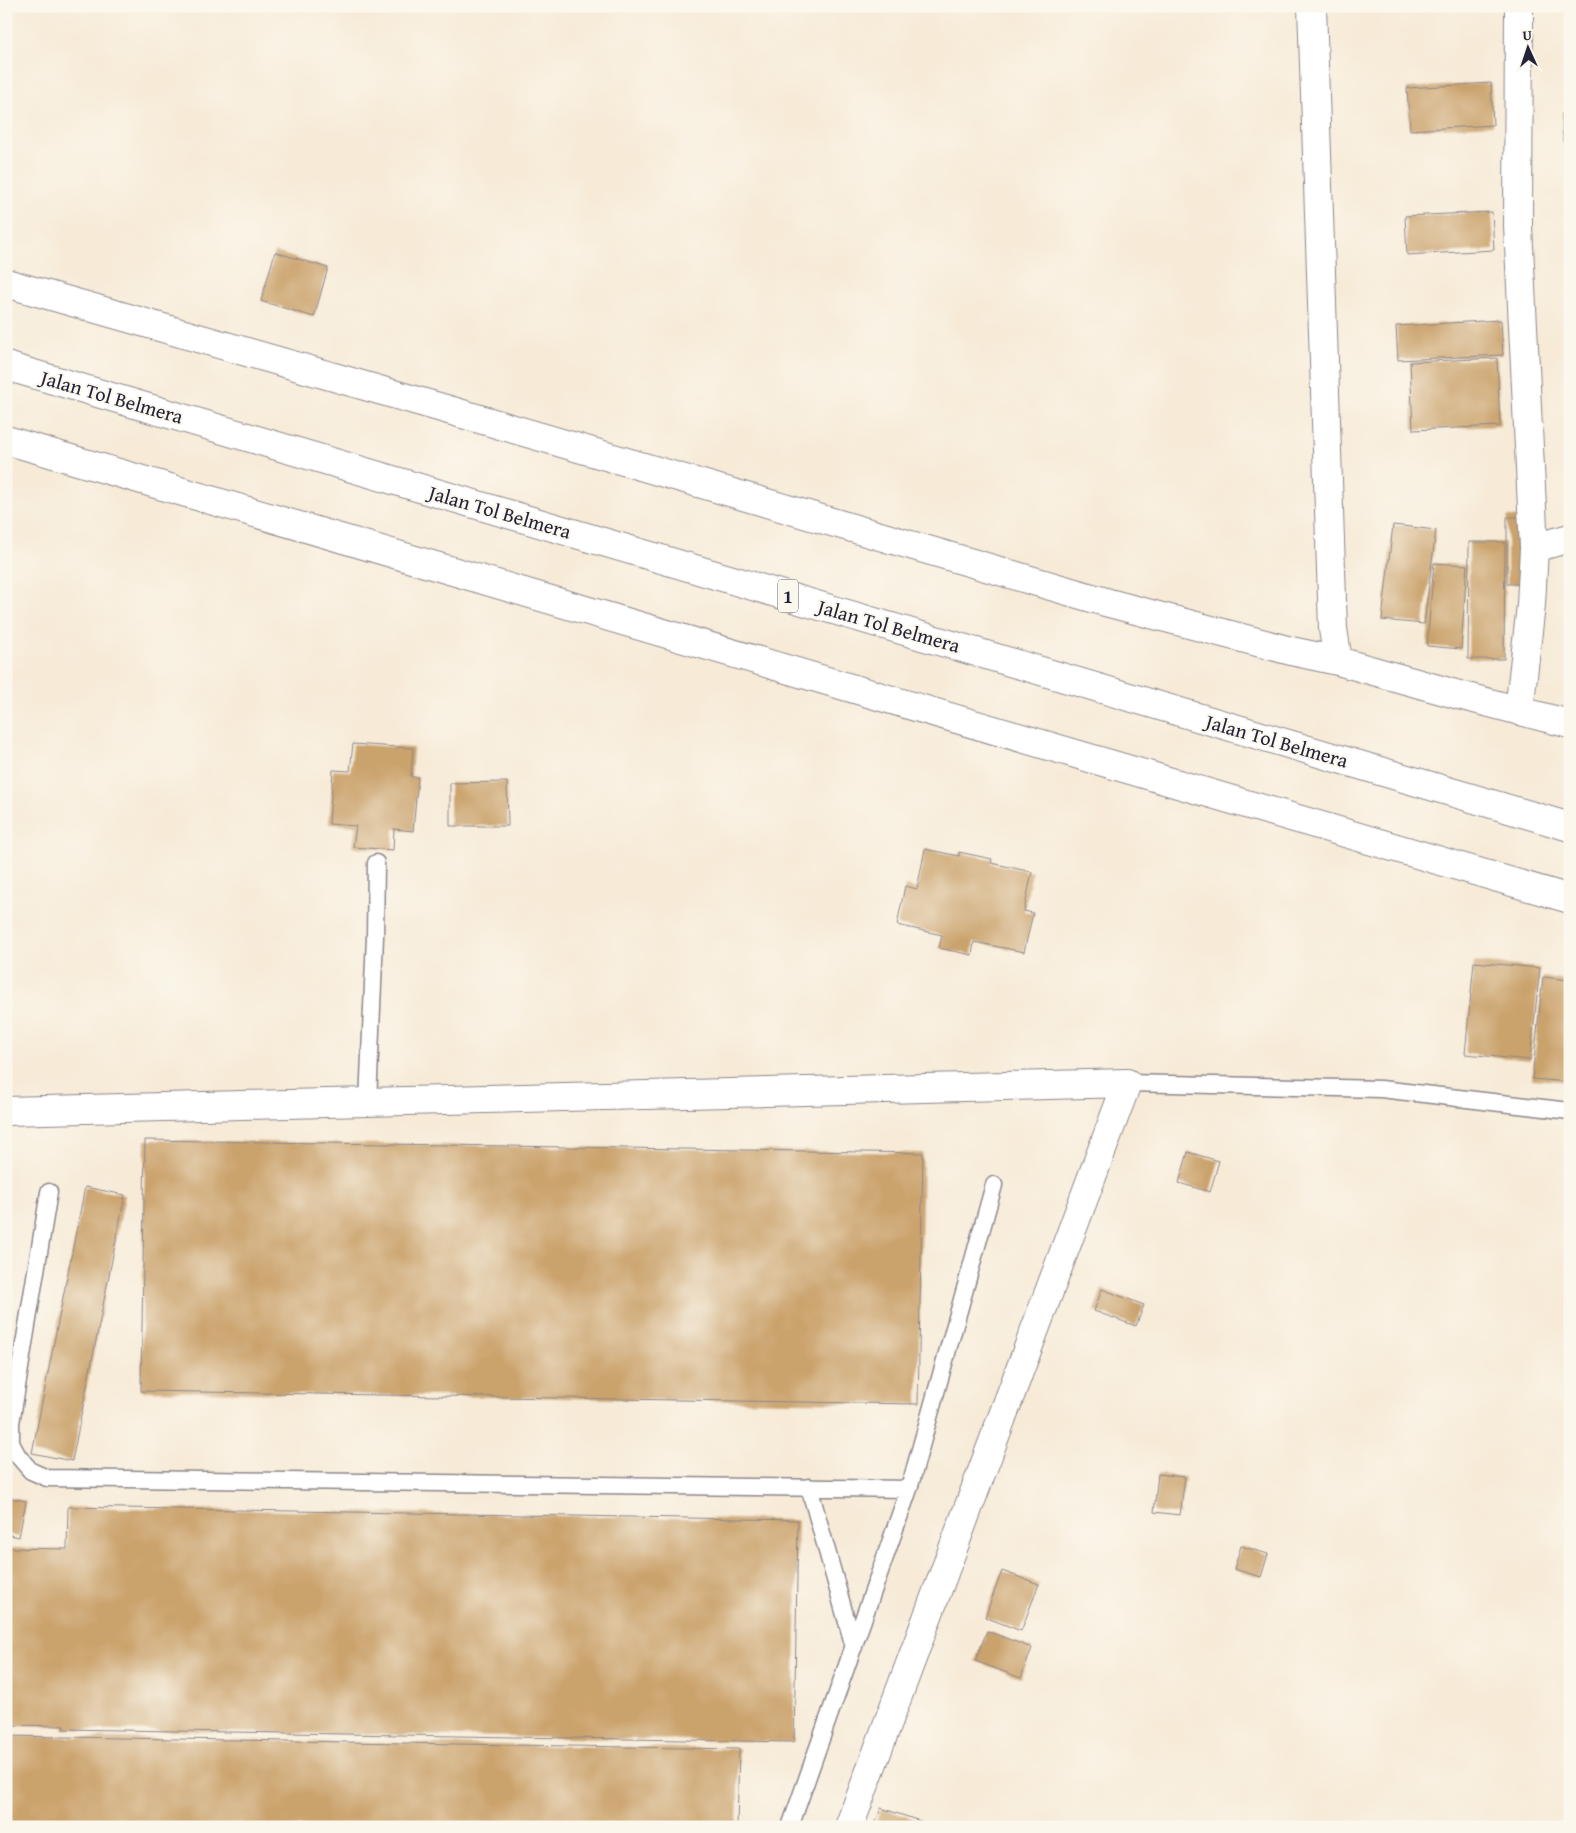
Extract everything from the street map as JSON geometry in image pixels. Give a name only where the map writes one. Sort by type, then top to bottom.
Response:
[{"type":"main road","points":[[1312,6],[1333,629],[1338,661]]},
{"type":"main road","points":[[1519,6],[1518,226],[1534,548],[1531,605],[1519,711]]},
{"type":"main road","points":[[6,283],[1109,603],[1291,651],[1338,661],[1570,724]]},
{"type":"main road","name":"Jalan Tol Belmera","points":[[6,366],[1570,827]]},
{"type":"main road","points":[[6,440],[1570,899]]},
{"type":"main road","points":[[1534,548],[1570,538]]},
{"type":"main road","points":[[6,1111],[1128,1083],[849,1827]]},
{"type":"lane","points":[[368,1102],[376,937],[376,863]]},
{"type":"lane","points":[[1128,1083],[1381,1089],[1570,1112]]},
{"type":"lane","points":[[790,1827],[909,1489],[994,1185]]},
{"type":"lane","points":[[49,1192],[12,1423],[11,1443],[18,1456],[31,1472],[47,1478],[909,1489]]},
{"type":"lane","points":[[809,1488],[854,1647]]},
{"type":"building","points":[[1491,83],[1493,125],[1410,130],[1407,88]]},
{"type":"building","points":[[1570,112],[1570,142],[1563,142],[1562,113]]},
{"type":"building","points":[[1492,212],[1494,250],[1407,255],[1405,216]]},
{"type":"building","points":[[275,252],[328,268],[314,317],[261,301]]},
{"type":"building","points":[[1501,320],[1503,355],[1398,360],[1396,326]]},
{"type":"building","points":[[1497,358],[1500,426],[1413,430],[1410,362]]},
{"type":"building","points":[[1507,517],[1532,517],[1531,584],[1507,584]]},
{"type":"building","points":[[1393,525],[1436,530],[1424,624],[1382,620]]},
{"type":"building","points":[[1469,542],[1505,542],[1504,659],[1468,659]]},
{"type":"building","points":[[1434,563],[1467,565],[1461,649],[1427,646]]},
{"type":"building","points":[[353,744],[413,748],[411,777],[418,777],[413,831],[394,829],[393,850],[353,847],[356,826],[329,824],[333,770],[350,771]]},
{"type":"building","points":[[507,782],[508,826],[450,826],[450,783]]},
{"type":"building","points":[[925,849],[959,856],[959,852],[992,859],[991,863],[1032,872],[1024,911],[1033,913],[1024,952],[974,942],[972,955],[939,948],[942,935],[897,925],[905,886],[917,889]]},
{"type":"building","points":[[1474,962],[1540,968],[1530,1060],[1465,1054]]},
{"type":"building","points":[[1543,977],[1570,980],[1570,1082],[1532,1079]]},
{"type":"building","points":[[145,1140],[923,1153],[918,1404],[141,1391]]},
{"type":"building","points":[[1188,1152],[1219,1161],[1210,1192],[1179,1183]]},
{"type":"building","points":[[85,1187],[125,1195],[72,1461],[32,1453]]},
{"type":"building","points":[[1102,1289],[1144,1305],[1136,1326],[1094,1311]]},
{"type":"building","points":[[1158,1474],[1185,1477],[1180,1515],[1154,1512]]},
{"type":"building","points":[[6,1497],[26,1501],[19,1537],[6,1534]]},
{"type":"building","points":[[68,1507],[798,1520],[794,1742],[63,1729],[64,1726],[6,1725],[6,1548],[67,1549]]},
{"type":"building","points":[[1241,1546],[1268,1554],[1261,1577],[1234,1569]]},
{"type":"building","points":[[1002,1571],[1039,1584],[1021,1631],[985,1617]]},
{"type":"building","points":[[987,1631],[1032,1648],[1021,1678],[975,1661]]},
{"type":"building","points":[[6,1736],[739,1749],[737,1827],[6,1827]]},
{"type":"building","points":[[881,1808],[935,1826],[935,1827],[874,1827]]}]
